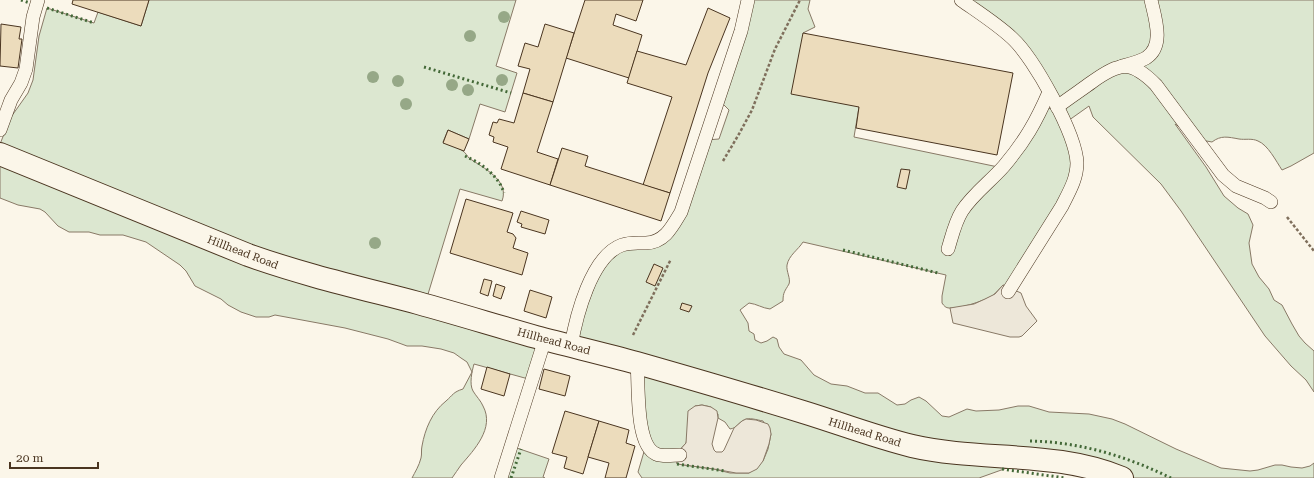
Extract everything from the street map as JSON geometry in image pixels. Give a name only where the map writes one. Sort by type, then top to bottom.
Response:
[{"type":"street","name":"Hillhead Road","points":[[0,154],[107,199],[275,265],[344,285],[419,303],[544,339],[637,363],[910,445],[954,453],[1023,457],[1076,464],[1097,469],[1122,478]]},
{"type":"lane","points":[[0,130],[3,110],[21,83],[26,70],[33,17],[38,0]]},
{"type":"lane","points":[[571,346],[575,325],[589,282],[600,262],[615,248],[621,245],[660,239],[672,228],[681,212],[741,31],[748,0]]},
{"type":"lane","points":[[961,0],[1012,38],[1023,50],[1049,92],[1076,149],[1076,176],[1062,206],[1008,292]]},
{"type":"lane","points":[[1057,107],[1108,70],[1144,59],[1152,54],[1156,46],[1156,25],[1151,0]]},
{"type":"lane","points":[[1122,66],[1142,73],[1156,85],[1223,175],[1236,186],[1271,202]]},
{"type":"lane","points":[[948,249],[955,225],[963,209],[1003,168],[1025,139],[1033,127],[1049,92]]},
{"type":"lane","points":[[501,478],[544,339]]},
{"type":"lane","points":[[637,363],[640,423],[644,440],[655,454],[680,455]]},
{"type":"path","points":[[1271,202],[1283,211],[1314,251]]},
{"type":"green space","points":[[149,0],[516,0],[496,66],[517,73],[505,112],[480,104],[469,139],[448,130],[443,142],[461,150],[469,158],[494,175],[502,187],[502,201],[460,189],[425,304],[339,282],[0,144],[11,117],[28,93],[33,80],[39,36],[47,8],[94,23],[98,12],[141,26]]},
{"type":"green space","points":[[748,0],[810,0],[808,9],[815,27],[803,33],[859,107],[854,137],[1003,168],[1041,110],[1057,107],[1023,50],[963,0],[1314,0],[1314,153],[1282,170],[1265,146],[1258,141],[1225,137],[1218,138],[1212,142],[1201,140],[1175,124],[1206,167],[1224,196],[1248,214],[1253,225],[1249,243],[1252,264],[1259,277],[1269,289],[1274,300],[1282,305],[1299,336],[1314,351],[1314,392],[1306,380],[1291,366],[1265,336],[1181,211],[1161,184],[1093,117],[1089,106],[1065,123],[1076,176],[1010,289],[1003,285],[992,296],[983,300],[965,306],[948,308],[942,303],[946,275],[803,242],[788,261],[787,267],[789,284],[785,290],[783,301],[770,309],[749,303],[740,310],[748,323],[749,331],[754,334],[755,340],[761,343],[773,337],[777,339],[779,347],[784,354],[801,360],[814,375],[831,384],[847,386],[865,393],[878,393],[897,405],[905,404],[919,397],[926,401],[942,416],[949,417],[967,409],[976,411],[999,410],[1018,406],[1029,406],[1049,412],[1089,414],[1112,419],[1125,424],[1176,449],[1221,468],[1250,471],[1275,465],[1302,468],[1310,466],[1314,463],[1314,478],[1124,478],[976,454],[571,345],[607,255],[666,234],[706,140],[719,139],[729,110],[719,100]]},
{"type":"green space","points":[[0,156],[149,217],[544,339],[532,380],[474,364],[471,385],[486,414],[485,430],[477,446],[452,478],[412,478],[420,461],[425,433],[430,421],[441,405],[457,391],[463,389],[472,372],[467,362],[454,353],[441,349],[422,346],[407,346],[388,339],[345,328],[275,315],[269,317],[256,317],[241,312],[228,305],[221,299],[195,286],[186,271],[180,265],[146,242],[123,235],[100,235],[89,232],[69,232],[58,226],[45,212],[40,209],[18,205],[0,198]]},
{"type":"green space","points":[[638,364],[804,413],[1032,459],[979,478],[642,478],[638,472],[646,445]],"holes":[[[702,405],[711,407],[718,414],[718,418],[725,422],[730,429],[734,428],[744,420],[753,419],[763,421],[771,434],[768,449],[763,461],[749,473],[730,473],[714,469],[677,464],[677,453],[686,443],[695,406]]]},
{"type":"green space","points":[[511,446],[549,459],[543,477],[545,478],[501,478]]},
{"type":"shaded area","points":[[1003,285],[1021,293],[1026,306],[1037,321],[1022,336],[1010,337],[953,323],[950,308],[974,304],[995,294]]},
{"type":"shaded area","points":[[702,405],[711,407],[717,411],[718,418],[712,444],[716,452],[722,452],[724,450],[734,428],[742,421],[746,419],[756,420],[768,424],[771,434],[769,444],[763,461],[757,469],[749,473],[736,473],[677,464],[677,453],[686,443],[688,411],[695,406]]},
{"type":"building","points":[[73,0],[149,0],[141,26],[72,4]]},
{"type":"building","points":[[585,0],[643,0],[636,21],[616,14],[613,25],[642,35],[629,78],[566,58]]},
{"type":"building","points":[[708,8],[730,18],[708,73],[670,193],[643,185],[672,97],[627,83],[637,51],[686,65]]},
{"type":"building","points":[[1,24],[21,27],[19,39],[22,39],[18,68],[0,66]]},
{"type":"building","points":[[545,24],[574,33],[553,102],[523,93],[530,69],[518,66],[525,43],[538,47]]},
{"type":"building","points":[[803,33],[1013,73],[997,155],[856,128],[859,107],[791,94]]},
{"type":"building","points":[[523,93],[553,102],[537,152],[558,159],[550,185],[501,169],[508,147],[493,142],[494,137],[489,135],[493,122],[497,123],[499,119],[514,123]]},
{"type":"building","points":[[448,130],[469,139],[464,151],[443,143]]},
{"type":"building","points":[[562,148],[588,156],[585,166],[670,193],[661,221],[550,185]]},
{"type":"building","points":[[901,169],[910,170],[906,189],[897,187]]},
{"type":"building","points":[[466,199],[513,213],[507,232],[513,234],[516,238],[513,248],[528,253],[522,275],[450,253]]},
{"type":"building","points":[[521,211],[549,220],[545,234],[521,227],[522,224],[517,222]]},
{"type":"building","points":[[654,264],[663,268],[655,286],[646,282]]},
{"type":"building","points":[[484,279],[492,281],[488,296],[480,293]]},
{"type":"building","points":[[496,284],[505,287],[501,299],[493,296]]},
{"type":"building","points":[[530,290],[552,297],[546,318],[524,311]]},
{"type":"building","points":[[682,303],[692,306],[689,312],[680,309]]},
{"type":"building","points":[[487,367],[510,374],[504,396],[481,389]]},
{"type":"building","points":[[544,369],[570,376],[565,396],[539,389]]},
{"type":"building","points":[[565,411],[599,421],[583,474],[564,468],[567,457],[552,453]]},
{"type":"building","points":[[599,421],[629,430],[626,443],[635,446],[626,478],[605,478],[609,463],[588,457]]},
{"type":"hedge","points":[[21,0],[30,3]]},
{"type":"hedge","points":[[47,8],[94,23]]},
{"type":"hedge","points":[[424,67],[511,93]]},
{"type":"hedge","points":[[465,156],[477,162],[489,171],[498,181],[504,193]]},
{"type":"hedge","points":[[843,250],[938,273]]},
{"type":"hedge","points":[[1030,441],[1085,447],[1137,463],[1171,478]]},
{"type":"hedge","points":[[511,478],[521,449]]},
{"type":"hedge","points":[[677,464],[725,471]]},
{"type":"hedge","points":[[1002,469],[1065,478]]}]
